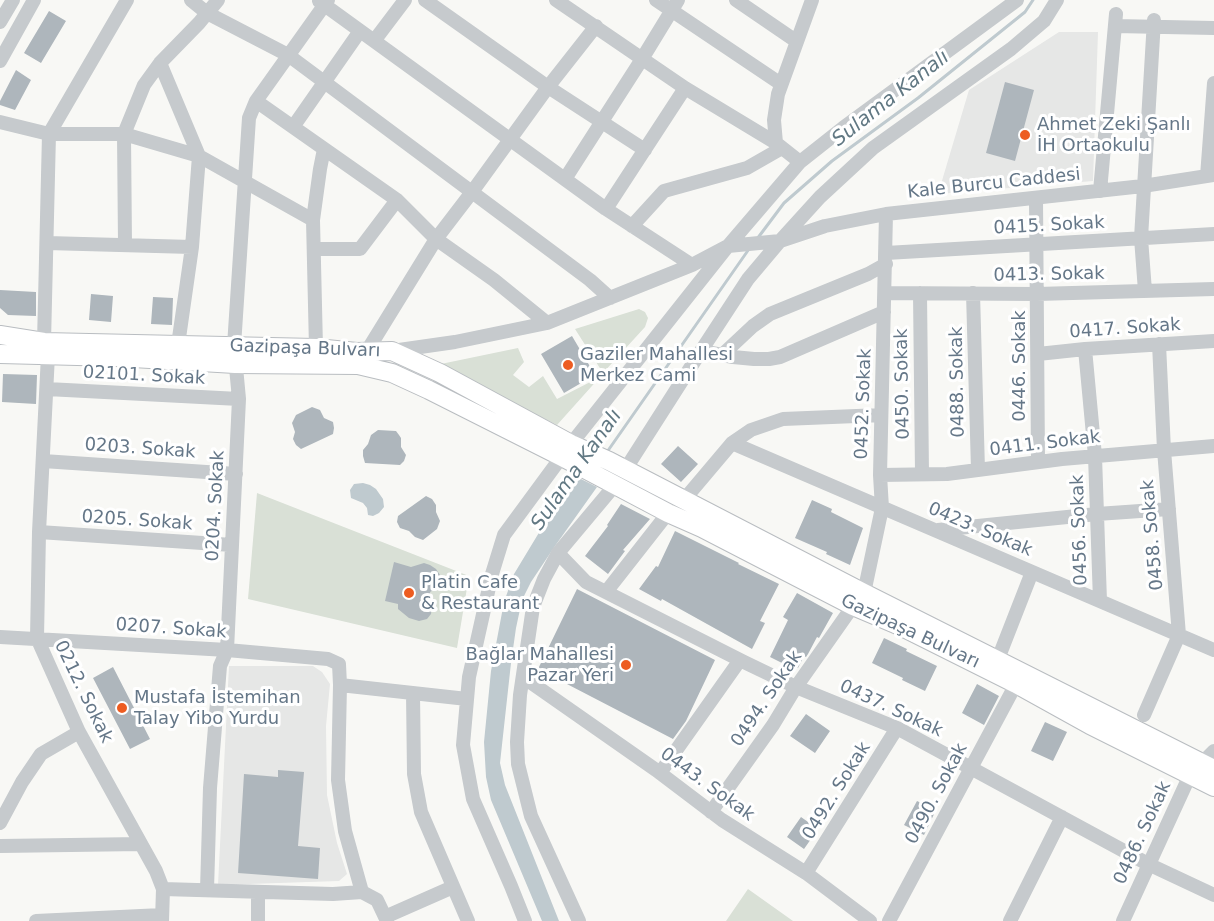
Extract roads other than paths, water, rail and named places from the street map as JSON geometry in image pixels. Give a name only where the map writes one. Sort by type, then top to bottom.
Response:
[{"type":"main road","name":"Gazipaşa Bulvarı","points":[[0,335],[46,349],[116,357],[234,355],[316,348],[357,352],[392,351],[440,373],[575,455],[610,483],[668,513],[998,659],[1205,764],[1214,787]]},
{"type":"main road","name":"Gazipaşa Bulvarı","points":[[0,354],[46,349],[178,345],[234,355],[358,365],[392,374],[575,455],[617,466],[858,599],[900,626],[1016,684],[1090,725],[1205,764]]},
{"type":"street","points":[[0,22],[13,0]]},
{"type":"street","points":[[0,61],[34,0]]},
{"type":"street","points":[[49,134],[127,0]]},
{"type":"street","points":[[191,0],[207,13],[288,55],[590,280],[610,298]]},
{"type":"street","points":[[125,245],[124,134],[144,86],[160,63],[218,0]]},
{"type":"street","points":[[374,41],[405,0]]},
{"type":"street","points":[[425,0],[548,87],[645,150]]},
{"type":"street","points":[[556,0],[642,60],[779,146],[800,162]]},
{"type":"street","points":[[656,0],[675,5],[781,84]]},
{"type":"street","points":[[736,0],[796,41]]},
{"type":"street","points":[[779,146],[774,120],[778,94],[812,0]]},
{"type":"street","points":[[525,921],[473,799],[463,745],[469,677],[492,574],[504,536],[575,455],[728,246],[800,162],[1017,0]]},
{"type":"street","points":[[617,466],[701,351],[748,279],[820,197],[873,148],[1011,49],[1044,21],[1057,0]]},
{"type":"street","points":[[323,2],[509,140],[606,209],[692,265]]},
{"type":"street","name":"0204. Sokak","points":[[207,890],[210,788],[218,688],[220,666],[227,650],[240,399],[234,355],[249,118],[256,101],[323,2]]},
{"type":"street","points":[[565,179],[675,5]]},
{"type":"street","points":[[1100,191],[1116,20],[1214,28]]},
{"type":"street","points":[[1145,291],[1142,238],[1143,186],[1153,23]]},
{"type":"street","points":[[367,351],[436,239],[596,26]]},
{"type":"street","points":[[293,127],[360,31]]},
{"type":"street","points":[[160,63],[199,156],[192,247],[178,345]]},
{"type":"street","points":[[1210,176],[1214,82]]},
{"type":"street","points":[[606,209],[685,87]]},
{"type":"street","points":[[256,101],[397,200],[436,239],[494,280],[547,323]]},
{"type":"street","points":[[0,122],[49,134],[124,134],[199,156],[314,220]]},
{"type":"street","name":"0212. Sokak","points":[[49,134],[46,389],[39,532],[37,638],[79,732],[156,872],[163,889],[162,918]]},
{"type":"street","points":[[632,226],[664,191],[747,168],[779,146]]},
{"type":"street","points":[[316,348],[314,220],[324,149]]},
{"type":"street","name":"Kale Burcu Caddesi","points":[[780,242],[825,226],[886,214],[1143,186],[1210,176]]},
{"type":"street","name":"0446. Sokak","points":[[1036,198],[1038,462]]},
{"type":"street","points":[[314,249],[360,249],[397,200]]},
{"type":"street","name":"0452. Sokak","points":[[858,599],[882,508],[880,475],[886,214]]},
{"type":"street","name":"0415. Sokak","points":[[886,259],[1037,244],[1214,234]]},
{"type":"street","points":[[392,351],[455,342],[547,323],[692,265],[728,246],[780,242]]},
{"type":"street","points":[[47,243],[192,247]]},
{"type":"street","points":[[722,355],[753,326],[770,314],[868,274],[886,259]]},
{"type":"street","name":"0413. Sokak","points":[[885,293],[1037,294],[1214,290]]},
{"type":"street","name":"0450. Sokak","points":[[920,293],[922,474]]},
{"type":"street","name":"0488. Sokak","points":[[973,293],[978,470]]},
{"type":"street","points":[[701,351],[754,359],[780,357],[884,312]]},
{"type":"street","name":"0417. Sokak","points":[[1038,354],[1214,341]]},
{"type":"street","name":"0458. Sokak","points":[[1144,715],[1179,635],[1164,450],[1159,344]]},
{"type":"street","name":"0456. Sokak","points":[[1085,349],[1095,456],[1100,601]]},
{"type":"street","name":"02101. Sokak","points":[[46,389],[240,399]]},
{"type":"street","points":[[683,501],[732,443],[751,430],[783,419],[881,415]]},
{"type":"street","name":"0423. Sokak","points":[[732,443],[1214,650]]},
{"type":"street","name":"0411. Sokak","points":[[880,475],[947,474],[1095,456],[1214,446]]},
{"type":"street","name":"0203. Sokak","points":[[43,461],[236,474]]},
{"type":"street","points":[[579,921],[531,816],[518,764],[520,694],[533,607],[544,579],[558,553],[610,483]]},
{"type":"street","points":[[935,530],[1169,509]]},
{"type":"street","points":[[606,592],[668,513]]},
{"type":"street","name":"0205. Sokak","points":[[39,532],[232,545]]},
{"type":"street","name":"0437. Sokak","points":[[558,553],[586,582],[796,687],[897,728],[1149,864],[1214,895]]},
{"type":"street","points":[[998,659],[1032,572]]},
{"type":"street","name":"0494. Sokak","points":[[711,812],[858,599]]},
{"type":"street","name":"0207. Sokak","points":[[0,637],[227,650],[328,659],[339,664],[340,685]]},
{"type":"street","points":[[660,773],[740,660]]},
{"type":"street","name":"0443. Sokak","points":[[523,677],[660,773],[722,820],[806,873],[870,921]]},
{"type":"street","name":"0490. Sokak","points":[[890,921],[1016,684]]},
{"type":"street","points":[[362,891],[345,831],[338,780],[340,685],[467,699]]},
{"type":"street","points":[[413,693],[414,774],[421,812],[468,921]]},
{"type":"street","name":"0492. Sokak","points":[[806,873],[897,728]]},
{"type":"street","points":[[0,823],[22,782],[41,754],[79,732]]},
{"type":"street","name":"0486. Sokak","points":[[1123,921],[1149,864],[1205,764]]},
{"type":"street","points":[[1010,921],[1062,817]]},
{"type":"street","points":[[0,846],[141,844]]},
{"type":"street","points":[[163,889],[333,894],[362,891],[377,900],[386,919],[453,887]]},
{"type":"street","points":[[258,892],[258,921]]},
{"type":"street","points":[[36,921],[162,918]]},
{"type":"waterway","name":"Sulama Kanalı","points":[[757,239],[784,203],[832,161],[918,98],[1025,12],[1033,0]]},
{"type":"waterway","name":"Sulama Kanalı","points":[[607,452],[749,249]]},
{"type":"place","name":"Ahmet Zeki Şanlı İH Ortaokulu","points":[[1025,135]]},
{"type":"place","name":"Gaziler Mahallesi Merkez Cami","points":[[568,365]]},
{"type":"place","name":"Platin Cafe & Restaurant","points":[[409,593]]},
{"type":"place","name":"Bağlar Mahallesi Pazar Yeri","points":[[626,665]]},
{"type":"place","name":"Mustafa İstemihan Talay Yibo Yurdu","points":[[122,708]]}]
